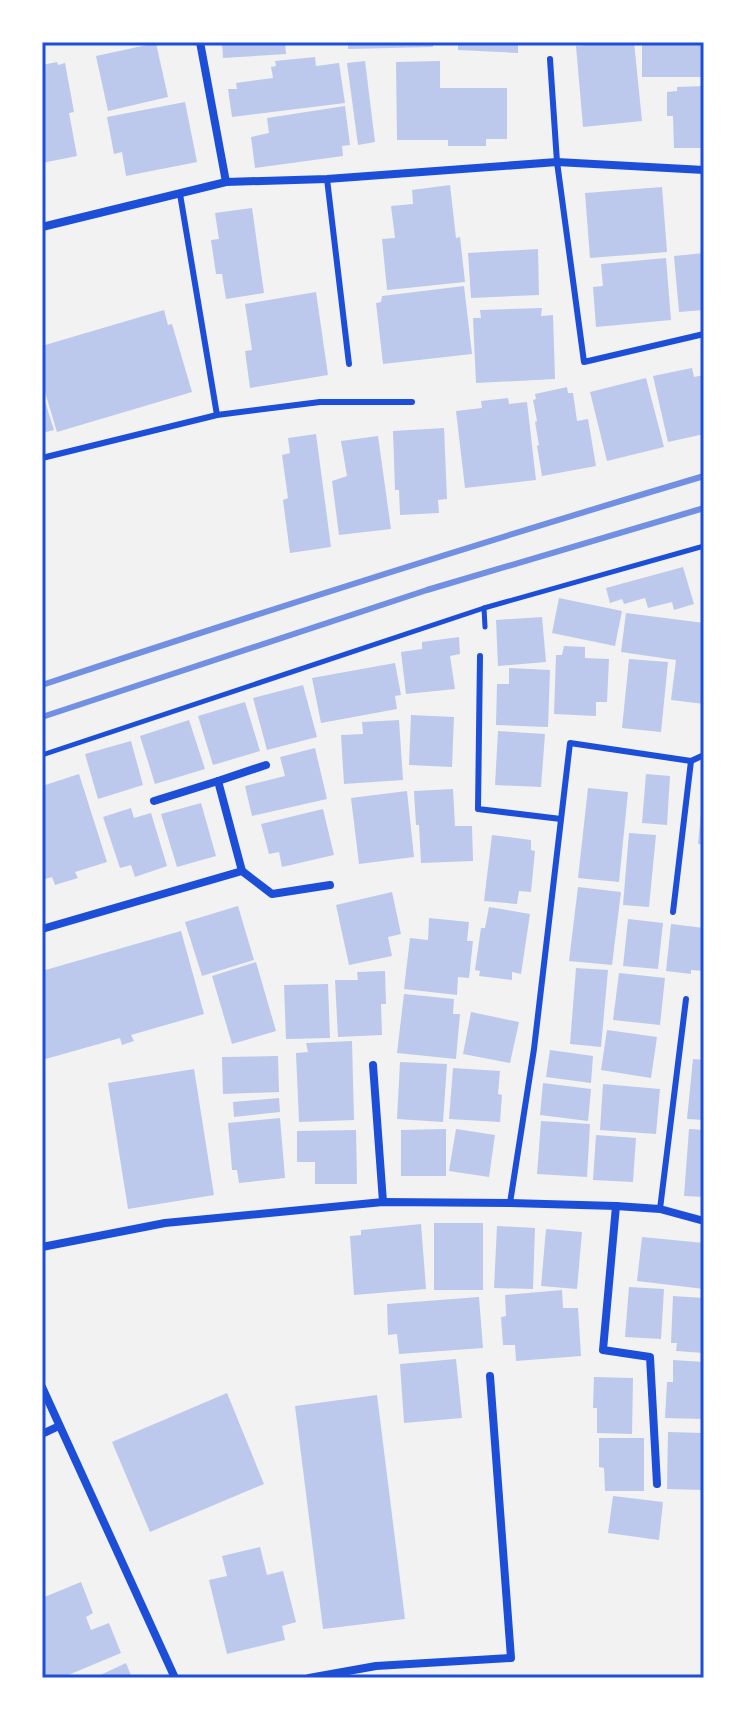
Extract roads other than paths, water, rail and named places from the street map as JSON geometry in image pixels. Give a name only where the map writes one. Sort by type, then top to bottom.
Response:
[{"type":"street","points":[[200,42],[226,182]]},
{"type":"street","points":[[42,227],[226,182],[327,179],[557,162],[704,170]]},
{"type":"street","points":[[154,801],[266,765]]},
{"type":"street","points":[[218,781],[242,871],[272,894],[330,885]]},
{"type":"street","points":[[42,929],[242,871]]},
{"type":"street","points":[[373,1065],[383,1202]]},
{"type":"street","points":[[42,1247],[165,1223],[383,1202],[616,1206],[660,1209],[704,1221]]},
{"type":"street","points":[[616,1206],[603,1350],[650,1357],[657,1484]]},
{"type":"street","points":[[309,1678],[376,1666],[511,1658],[490,1376]]},
{"type":"street","points":[[42,1387],[175,1678]]},
{"type":"street","points":[[42,1434],[59,1426]]},
{"type":"lane","points":[[550,59],[557,162],[584,362],[704,334]]},
{"type":"lane","points":[[327,179],[349,364]]},
{"type":"lane","points":[[180,194],[217,415]]},
{"type":"lane","points":[[42,458],[217,415],[320,402],[412,402]]},
{"type":"lane","points":[[480,656],[478,809],[561,819]]},
{"type":"lane","points":[[510,1203],[534,1049],[570,743],[691,761],[704,755]]},
{"type":"lane","points":[[673,912],[691,761]]},
{"type":"lane","points":[[660,1209],[686,999]]},
{"type":"railway","points":[[42,685],[372,578],[704,476]]},
{"type":"railway","points":[[42,717],[427,590],[704,508]]}]
